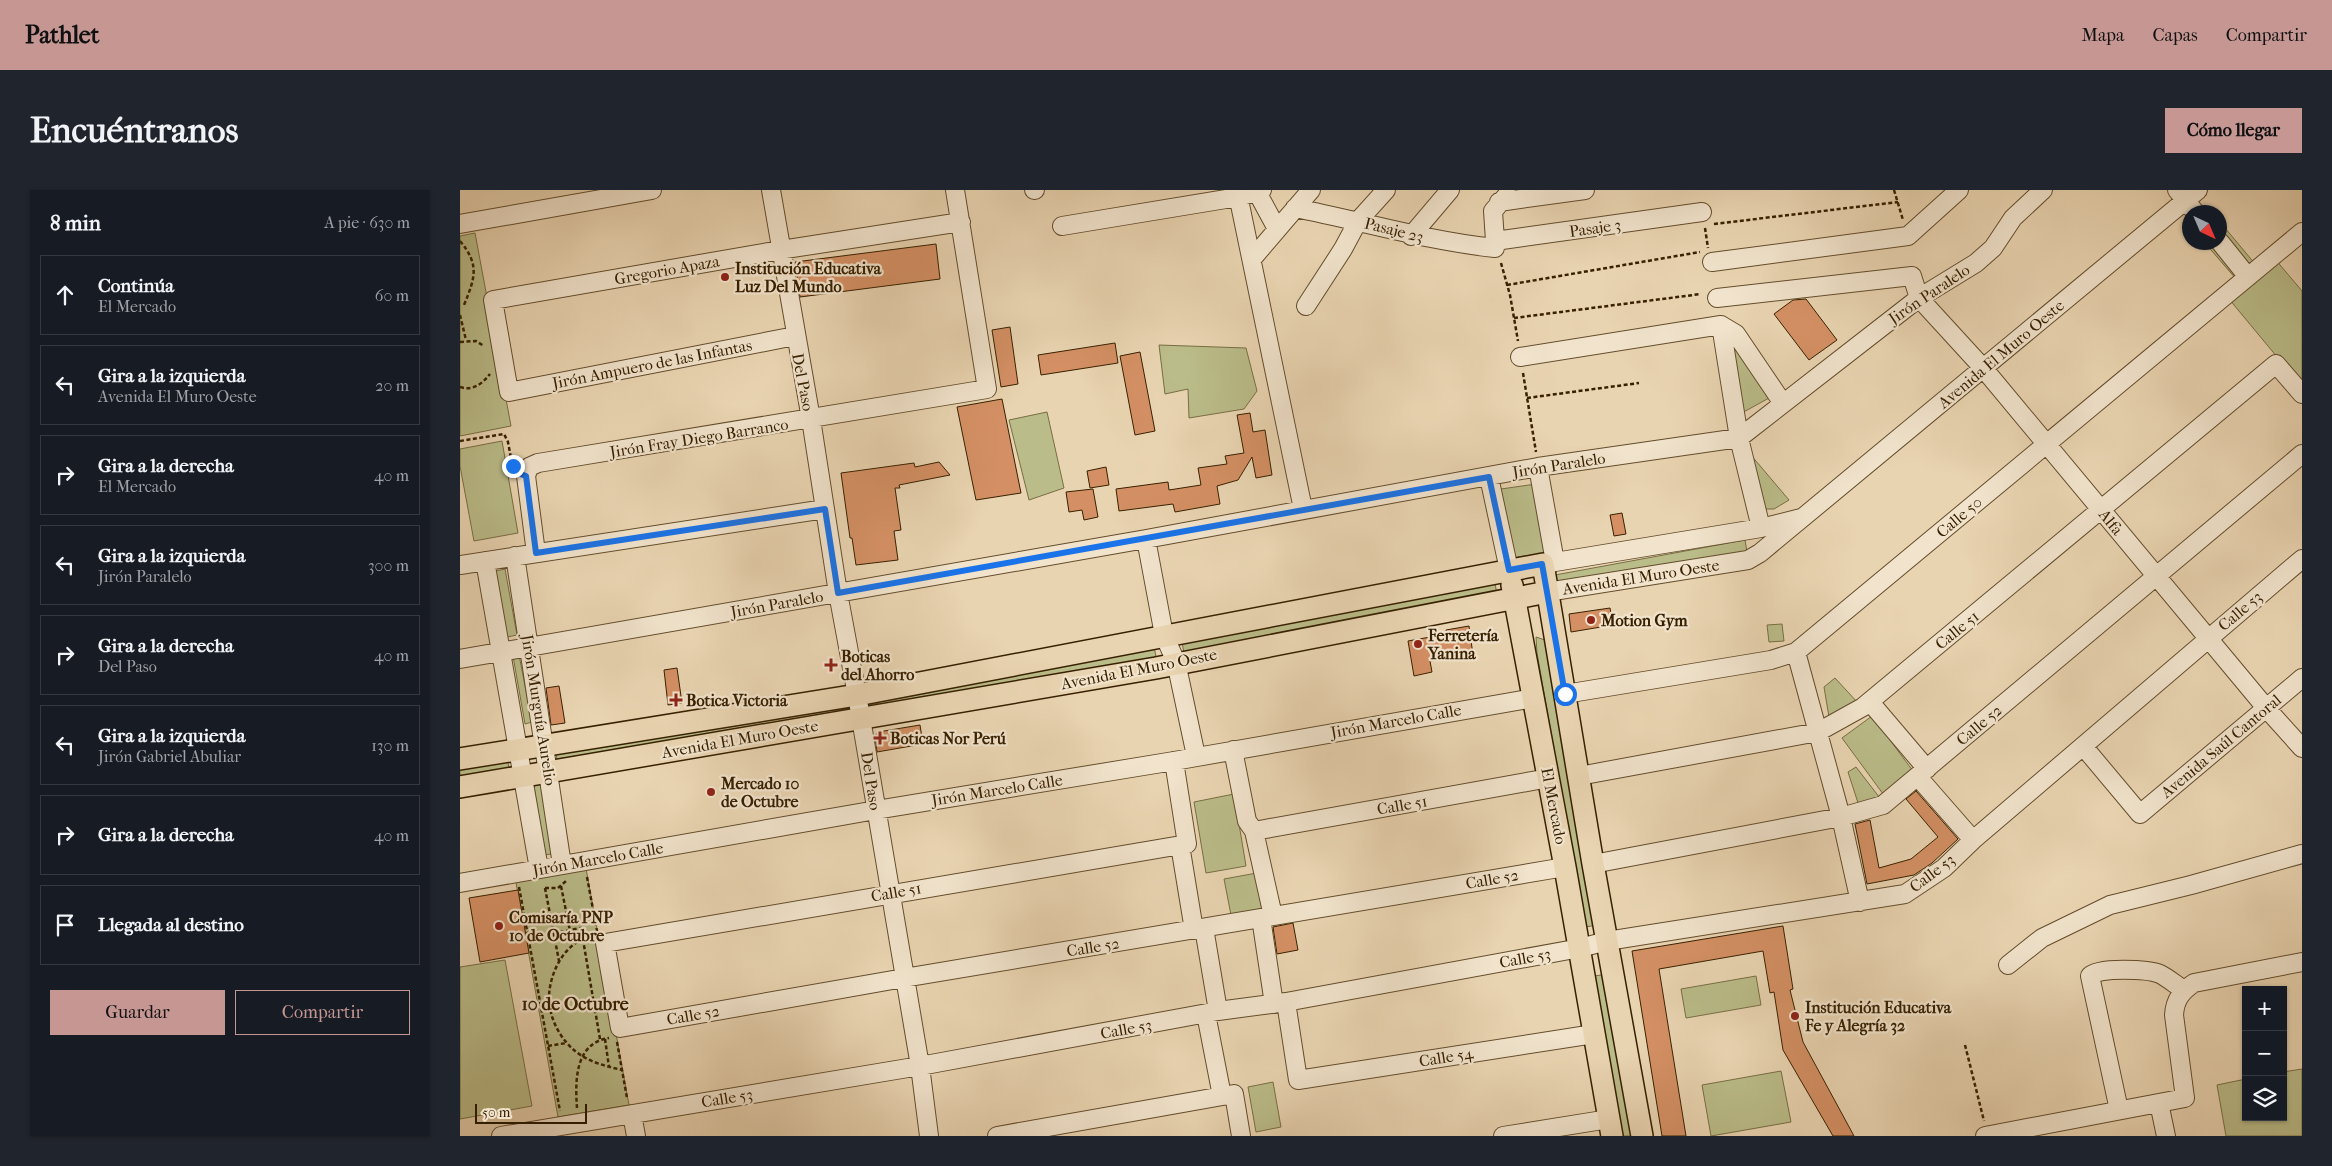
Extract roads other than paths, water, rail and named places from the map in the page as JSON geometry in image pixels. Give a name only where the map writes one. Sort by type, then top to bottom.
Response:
[{"type":"main road","name":"Avenida El Muro Oeste","points":[[460,759],[857,695],[1549,563]]},
{"type":"main road","name":"El Mercado","points":[[1549,563],[1547,592],[1642,1136]]},
{"type":"main road","name":"El Mercado","points":[[1509,570],[1580,948],[1610,1127]]},
{"type":"main road","name":"Avenida El Muro Oeste","points":[[460,787],[1156,668],[1176,662],[1547,592]]},
{"type":"street","points":[[460,224],[652,190]]},
{"type":"street","name":"Del Paso","points":[[771,190],[889,894],[920,1066],[929,1136]]},
{"type":"street","points":[[955,190],[961,222]]},
{"type":"street","points":[[1252,259],[1311,190]]},
{"type":"street","points":[[1306,306],[1343,249],[1358,220],[1386,190]]},
{"type":"street","points":[[1411,236],[1450,190]]},
{"type":"street","points":[[1495,245],[1494,211],[1499,202],[1513,190]]},
{"type":"street","points":[[1499,202],[1585,190]]},
{"type":"street","points":[[1710,256],[1908,236],[1958,190]]},
{"type":"street","name":"Jirón Paralelo","points":[[460,659],[1146,539],[1538,467],[1738,438],[1782,402],[1919,298],[1976,263],[1993,248],[2013,218],[2043,190]]},
{"type":"street","points":[[1062,226],[1260,191],[1277,229]]},
{"type":"street","points":[[1238,194],[1303,509]]},
{"type":"street","name":"Avenida El Muro Oeste","points":[[1547,592],[1748,560],[1760,553],[2188,198]]},
{"type":"street","name":"Pasaje 23","points":[[1295,208],[1358,220],[1411,236],[1495,245]]},
{"type":"street","name":"Pasaje 3","points":[[1495,245],[1703,218]]},
{"type":"street","name":"Gregorio Apaza","points":[[509,392],[493,300],[780,250],[961,222]]},
{"type":"street","name":"Jirón Fray Diego Barranco","points":[[536,553],[527,471],[538,463],[810,420],[987,389],[961,222]]},
{"type":"street","name":"Calle 50","points":[[1565,694],[1771,660],[1796,652],[2302,232]]},
{"type":"street","points":[[2226,250],[2248,277]]},
{"type":"street","points":[[1712,296],[1912,276],[1919,298]]},
{"type":"street","name":"Alfa","points":[[1919,298],[1984,369],[2208,639],[2302,748]]},
{"type":"street","points":[[1721,325],[1738,438],[1761,528]]},
{"type":"street","points":[[1520,357],[1721,325],[1736,334],[1782,402]]},
{"type":"street","name":"Jirón Ampuero de las Infantas","points":[[509,392],[795,336]]},
{"type":"street","name":"Calle 51","points":[[1579,776],[1818,732],[1870,702],[2102,511],[2276,364],[2302,394]]},
{"type":"street","name":"Calle 52","points":[[1593,864],[1841,817],[1883,805],[2302,454]]},
{"type":"street","points":[[1538,467],[1549,563]]},
{"type":"street","name":"El Mercado","points":[[1489,477],[1509,570]]},
{"type":"street","points":[[461,562],[485,561],[825,509]]},
{"type":"street","name":"Avenida El Muro Oeste","points":[[1549,563],[1761,528],[1804,517]]},
{"type":"street","points":[[1146,539],[1164,635],[1176,662],[1196,756]]},
{"type":"street","name":"Jirón Murguía Aurelio","points":[[515,556],[562,865]]},
{"type":"street","name":"Calle 53","points":[[501,1136],[920,1066],[1212,1013],[1280,1003],[1580,948],[1607,940],[1905,894],[1944,868],[1973,840],[2302,559]]},
{"type":"street","name":"Jirón Murguía Aurelio","points":[[485,561],[539,869]]},
{"type":"street","points":[[1796,652],[1841,817],[1860,902]]},
{"type":"street","name":"Avenida Saúl Cantoral","points":[[2083,746],[2140,814],[2302,678]]},
{"type":"street","name":"Jirón Marcelo Calle","points":[[460,883],[1534,698]]},
{"type":"street","points":[[1870,702],[1973,840]]},
{"type":"street","points":[[1233,750],[1247,822],[1254,831],[1280,1003]]},
{"type":"street","points":[[1174,761],[1184,844],[1212,1013],[1228,1095],[1241,1136]]},
{"type":"street","name":"Calle 51","points":[[1254,831],[1549,778]]},
{"type":"street","name":"Calle 51","points":[[618,1032],[601,940],[1184,844]]},
{"type":"street","points":[[2008,965],[2042,938],[2110,904],[2191,885],[2302,854]]},
{"type":"street","name":"Calle 52","points":[[618,1032],[904,978],[1565,867]]},
{"type":"street","points":[[1986,1136],[2185,1098],[2174,1015],[2175,1003],[2184,990],[2194,983],[2302,962]]},
{"type":"street","points":[[2119,1110],[2090,976],[2097,971],[2128,970],[2160,974],[2184,990]]},
{"type":"street","name":"Calle 54","points":[[1280,1003],[1298,1080],[1594,1034]]},
{"type":"street","points":[[997,1136],[1228,1095]]},
{"type":"street","points":[[2159,1103],[2166,1136]]},
{"type":"street","points":[[632,1114],[636,1136]]},
{"type":"street","points":[[1503,1136],[1610,1127]]},
{"type":"place","name":"Institución Educativa Luz Del Mundo","points":[[725,277]]},
{"type":"place","name":"Motion Gym","points":[[1591,620]]},
{"type":"place","name":"Ferretería Yanina","points":[[1418,644]]},
{"type":"place","name":"Boticas del Ahorro","points":[[831,665]]},
{"type":"place","name":"Botica Victoria","points":[[676,700]]},
{"type":"place","name":"Boticas Nor Perú","points":[[880,738]]},
{"type":"place","name":"Mercado 10 de Octubre","points":[[711,792]]},
{"type":"place","name":"Comisaría PNP 10 de Octubre","points":[[499,926]]},
{"type":"place","name":"Institución Educativa Fe y Alegría 32","points":[[1795,1016]]},
{"type":"district","name":"10 de Octubre","points":[[575,1004]]}]
